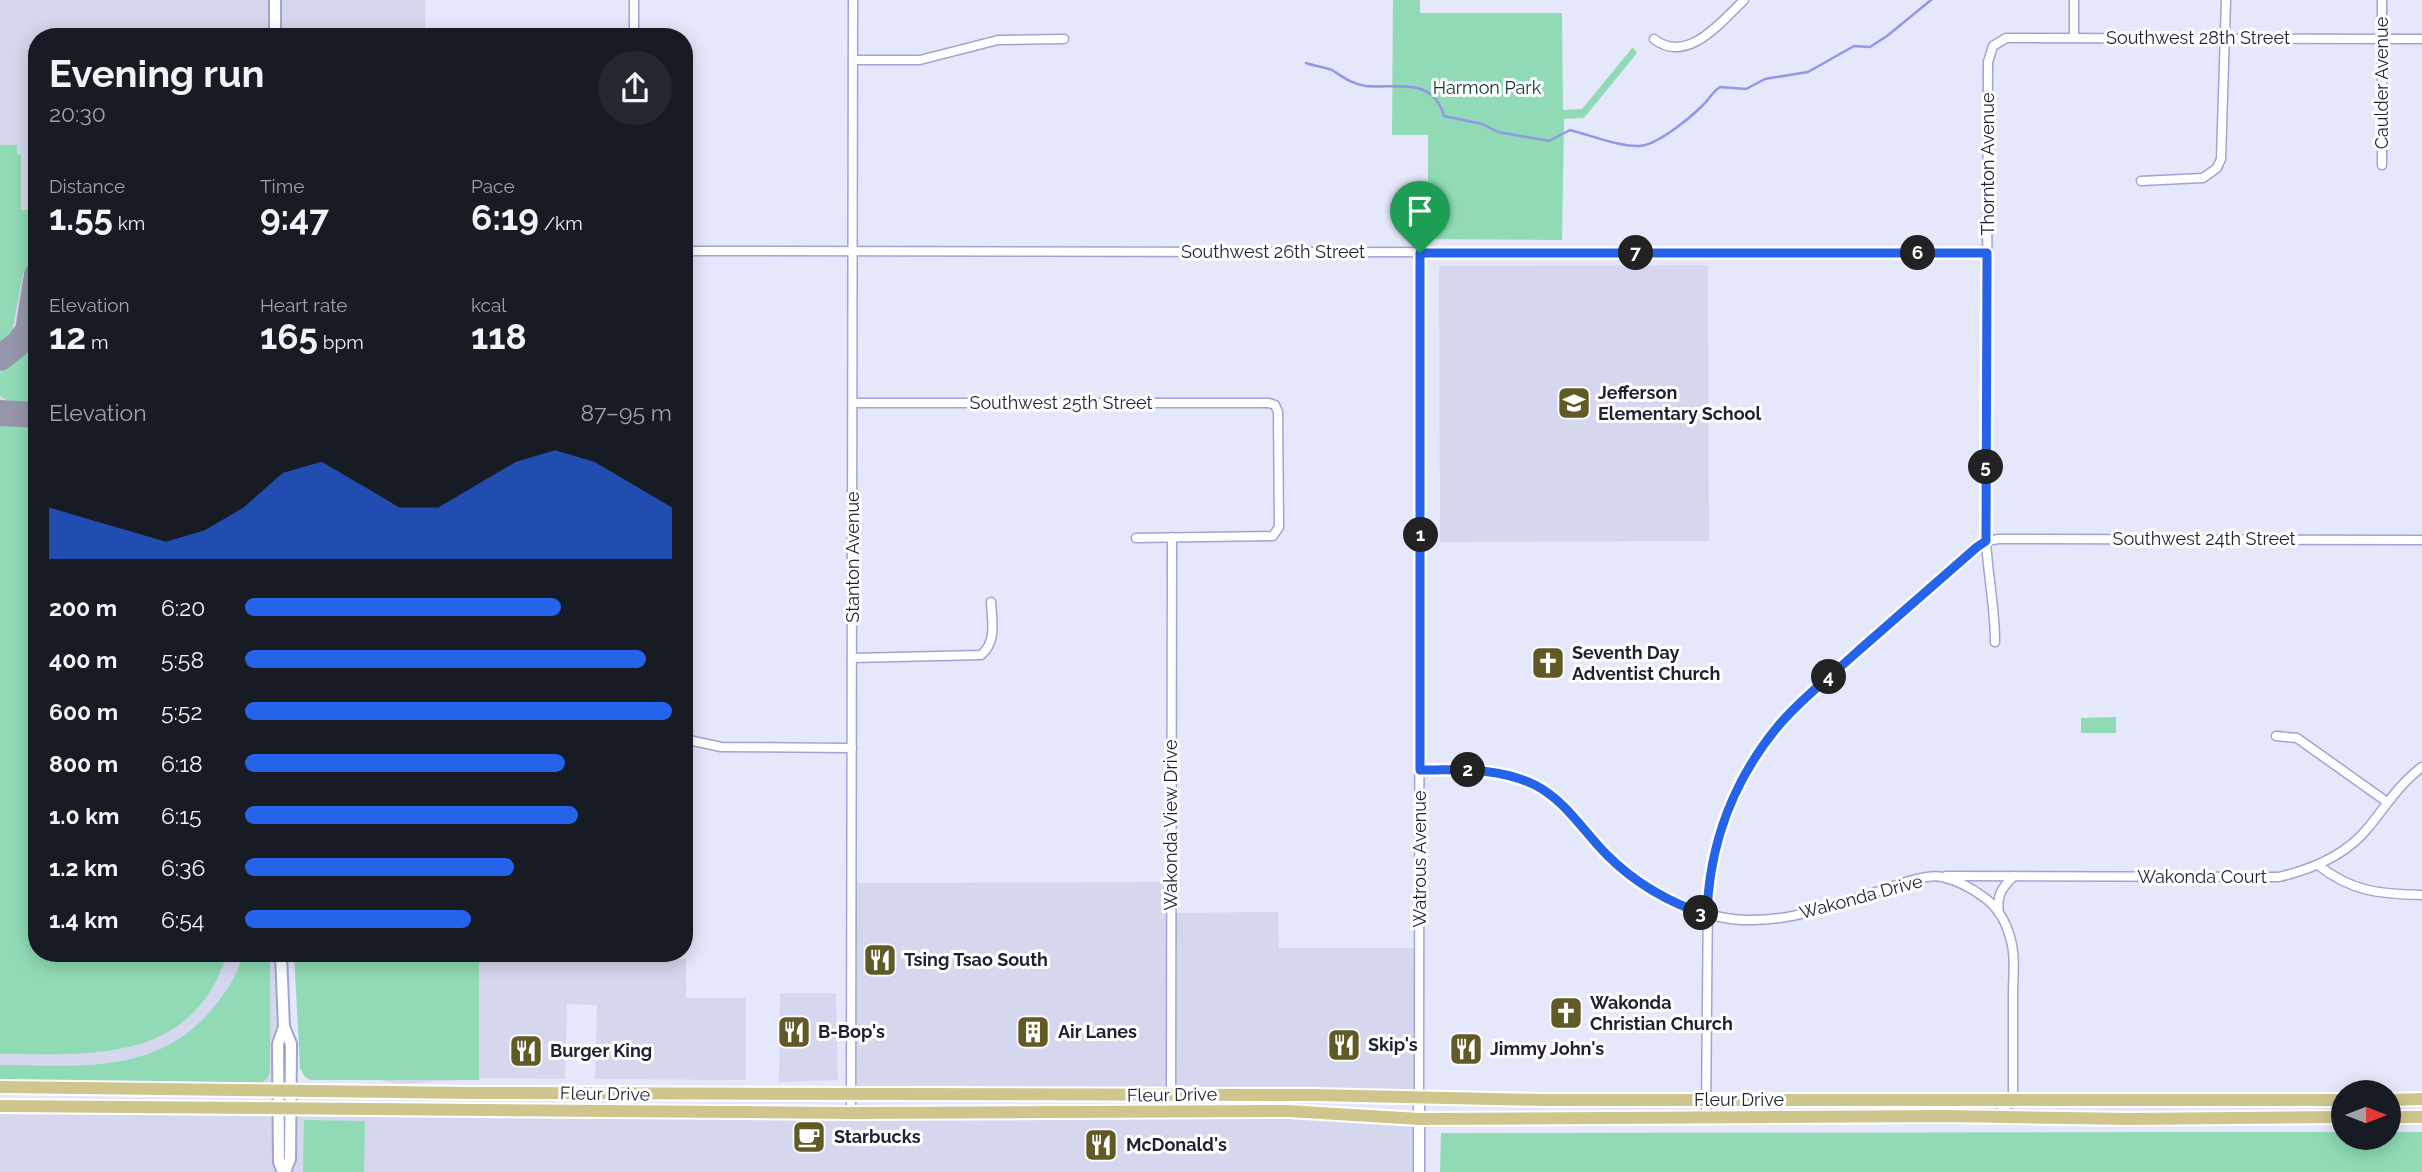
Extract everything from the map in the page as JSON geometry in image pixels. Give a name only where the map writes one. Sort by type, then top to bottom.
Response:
[{"type":"main road","points":[[275,0],[275,28]]},
{"type":"main road","points":[[281,962],[284,1027],[291,1044],[279,1162],[284,1172]]},
{"type":"main road","name":"Fleur Drive","points":[[0,1087],[470,1093],[1171,1095],[1708,1101],[2331,1100]]},
{"type":"main road","points":[[2401,1100],[2422,1100]]},
{"type":"main road","name":"Fleur Drive","points":[[0,1106],[851,1113],[1288,1111],[1419,1119],[2331,1117]]},
{"type":"main road","points":[[2401,1117],[2422,1117]]},
{"type":"street","points":[[634,0],[634,28]]},
{"type":"street","name":"Stanton Avenue","points":[[851,1113],[853,0]]},
{"type":"street","points":[[1654,39],[1662,46],[1670,47],[1697,42],[1744,0]]},
{"type":"street","points":[[2074,0],[2074,37]]},
{"type":"street","points":[[2141,181],[2203,178],[2217,168],[2223,153],[2226,0]]},
{"type":"street","name":"Caulder Avenue","points":[[2382,0],[2382,165]]},
{"type":"street","name":"Southwest 28th Street","points":[[1988,62],[1993,47],[2006,38],[2422,38]]},
{"type":"street","points":[[853,61],[920,60],[998,40],[1065,39]]},
{"type":"street","name":"Thornton Avenue","points":[[1988,62],[1986,541],[1988,576],[1995,610],[1995,642]]},
{"type":"street","name":"Southwest 26th Street","points":[[693,251],[1987,253]]},
{"type":"street","name":"Watrous Avenue","points":[[1419,1172],[1420,253]]},
{"type":"street","name":"Southwest 25th Street","points":[[853,403],[1275,405],[1279,412],[1279,527],[1273,537],[1172,537]]},
{"type":"street","points":[[1136,538],[1172,537]]},
{"type":"street","name":"Wakonda View Drive","points":[[1171,1113],[1172,537]]},
{"type":"street","name":"Southwest 24th Street","points":[[1986,541],[2422,540]]},
{"type":"street","points":[[1706,1117],[1707,915],[1710,877],[1720,830],[1731,801],[1761,747],[1802,701],[1986,541]]},
{"type":"street","points":[[852,659],[981,655],[989,649],[992,641],[991,602]]},
{"type":"street","points":[[2276,736],[2297,738],[2387,802]]},
{"type":"street","points":[[693,741],[720,747],[852,748]]},
{"type":"street","name":"Wakonda Court","points":[[1941,876],[2279,877],[2318,865],[2356,840],[2400,786],[2422,767]]},
{"type":"street","name":"Wakonda Drive","points":[[1420,770],[1492,771],[1533,784],[1569,810],[1608,856],[1627,873],[1670,900],[1707,915],[1726,918],[1782,918],[1810,913],[1894,886],[1941,876],[1974,890],[2000,914],[2010,934],[2013,958],[2013,1101]]},
{"type":"street","points":[[2318,865],[2353,887],[2377,893],[2422,894]]},
{"type":"street","points":[[2000,914],[1997,902],[2000,893],[2014,876]]},
{"type":"street","points":[[1994,1117],[2013,1101]]},
{"type":"shaded area","points":[[0,0],[425,0],[425,28],[28,28],[28,962],[282,962],[286,1090],[0,1087]]},
{"type":"shaded area","name":"Jefferson Elementary School","points":[[1708,265],[1709,541],[1440,542],[1439,266]]},
{"type":"shaded area","points":[[1171,882],[1172,913],[1278,912],[1279,948],[1420,948],[1419,1097],[851,1093],[852,883]]},
{"type":"shaded area","points":[[303,962],[686,962],[686,998],[746,998],[746,1080],[595,1079],[597,1005],[567,1004],[565,1079],[485,1078],[402,1084],[373,1079]]},
{"type":"shaded area","points":[[780,993],[836,993],[838,1080],[779,1082]]},
{"type":"shaded area","points":[[0,1106],[1175,1113],[1419,1119],[1419,1172],[0,1172]]},
{"type":"green space","name":"Harmon Park","points":[[1393,0],[1420,0],[1420,13],[1562,13],[1563,110],[1582,109],[1633,47],[1637,53],[1584,118],[1564,119],[1562,240],[1428,239],[1428,135],[1392,135]]},
{"type":"green space","points":[[0,145],[17,145],[17,154],[21,155],[21,210],[28,210],[28,273],[23,273],[12,331],[0,343]]},
{"type":"green space","points":[[28,349],[28,403],[12,403],[0,396],[0,373]]},
{"type":"green space","points":[[0,424],[28,426],[28,962],[223,962],[211,990],[190,1016],[164,1034],[135,1045],[103,1051],[0,1054]]},
{"type":"green space","points":[[2116,717],[2116,733],[2081,733],[2081,718]]},
{"type":"green space","points":[[240,962],[270,962],[270,1068],[268,1077],[263,1082],[0,1081],[0,1065],[111,1063],[162,1048],[186,1034],[208,1014]]},
{"type":"green space","points":[[294,962],[479,962],[479,1080],[311,1080],[305,1077],[300,1068]]},
{"type":"green space","points":[[304,1120],[365,1121],[364,1172],[303,1172]]},
{"type":"green space","points":[[2331,1132],[2331,1150],[2401,1150],[2401,1132],[2422,1132],[2422,1172],[1440,1172],[1441,1133]]},
{"type":"waterway","points":[[1306,63],[1332,70],[1361,85],[1401,86],[1423,90],[1439,103],[1444,116],[1482,124],[1498,132],[1549,141],[1570,130],[1614,143],[1639,146],[1646,145],[1672,130],[1697,111],[1720,87],[1746,89],[1765,79],[1808,72],[1854,46],[1870,47],[1931,0]]},
{"type":"taxiway","points":[[0,358],[18,344],[28,331]]},
{"type":"taxiway","points":[[0,413],[28,415]]},
{"type":"place","name":"Jefferson Elementary School","points":[[1574,403]]},
{"type":"place","name":"Seventh Day Adventist Church","points":[[1548,663]]},
{"type":"place","name":"Tsing Tsao South","points":[[880,960]]},
{"type":"place","name":"Wakonda Christian Church","points":[[1566,1013]]},
{"type":"place","name":"B-Bop's","points":[[794,1032]]},
{"type":"place","name":"Air Lanes","points":[[1033,1032]]},
{"type":"place","name":"Skip's","points":[[1344,1045]]},
{"type":"place","name":"Jimmy John's","points":[[1466,1049]]},
{"type":"place","name":"Burger King","points":[[526,1051]]},
{"type":"place","name":"Starbucks","points":[[809,1137]]},
{"type":"place","name":"McDonald's","points":[[1101,1145]]},
{"type":"route","points":[[1420,253],[1987,253],[1986,541],[1802,701],[1761,747],[1731,801],[1720,830],[1712,863],[1707,915],[1670,900],[1627,873],[1591,838],[1569,810],[1533,784],[1492,771],[1420,770],[1420,253]]}]
